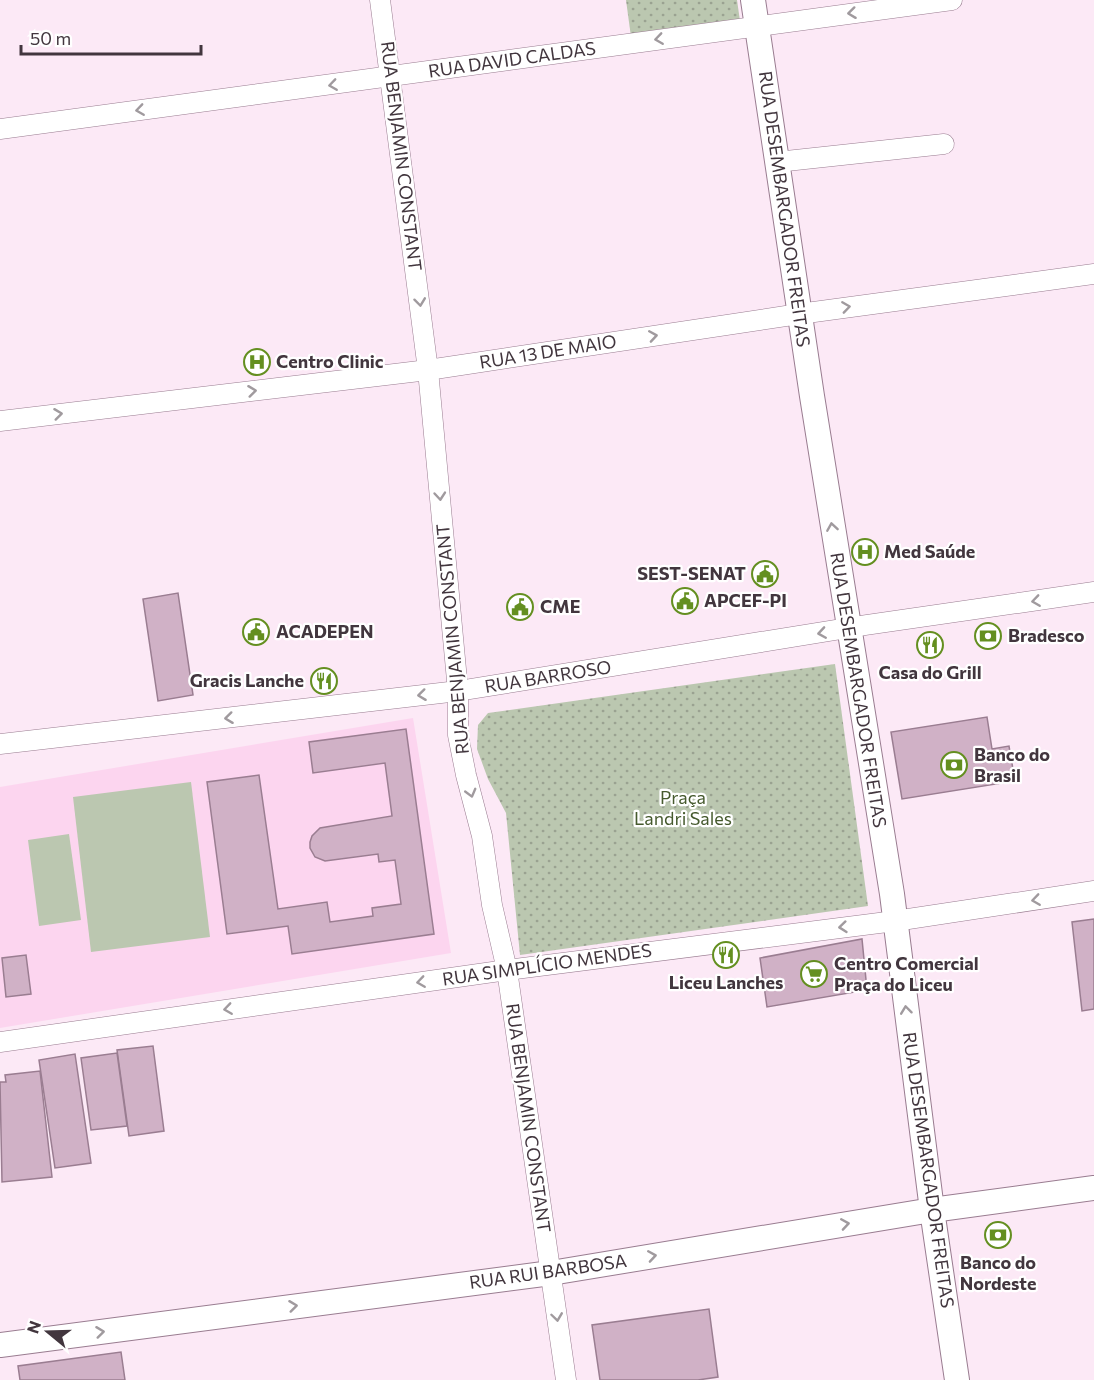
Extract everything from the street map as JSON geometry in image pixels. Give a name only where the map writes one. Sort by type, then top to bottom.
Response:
[{"type":"street","name":"RUA BENJAMIN CONSTANT","points":[[380,0],[429,370],[458,691],[458,735],[482,837],[492,905],[507,970],[566,1380]]},
{"type":"street","name":"RUA DESEMBARGADOR FREITAS","points":[[753,0],[799,314],[895,921],[932,1210],[957,1380]]},
{"type":"street","name":"RUA DAVID CALDAS","points":[[0,129],[952,0]]},
{"type":"street","points":[[777,162],[944,144]]},
{"type":"street","name":"RUA 13 DE MAIO","points":[[0,421],[429,370],[799,314],[1094,274]]},
{"type":"street","name":"RUA BARROSO","points":[[0,744],[458,691],[848,628],[1094,592]]},
{"type":"street","name":"RUA SIMPLÍCIO MENDES","points":[[0,1042],[507,970],[895,921],[1094,891]]},
{"type":"street","name":"RUA RUI BARBOSA","points":[[0,1345],[551,1273],[932,1210],[1094,1188]]},
{"type":"shaded area","points":[[413,718],[451,953],[0,1028],[0,787]]},
{"type":"green space","points":[[626,0],[737,0],[740,21],[631,37]]},
{"type":"green space","name":"Praça Landri Sales","points":[[835,664],[868,906],[520,955],[506,813],[488,779],[477,749],[478,725],[488,713]]},
{"type":"green space","points":[[191,782],[210,937],[91,952],[73,797]]},
{"type":"green space","points":[[69,834],[81,920],[39,926],[28,840]]},
{"type":"building","points":[[178,593],[193,695],[158,701],[143,599]]},
{"type":"building","name":"Banco do Brasil","points":[[987,717],[992,749],[1009,746],[1015,781],[902,799],[891,732]]},
{"type":"building","points":[[406,729],[434,934],[292,954],[288,926],[227,934],[207,782],[259,775],[278,909],[327,902],[330,922],[373,916],[372,908],[401,904],[395,860],[379,862],[378,854],[325,861],[315,857],[310,848],[310,842],[312,836],[320,828],[392,816],[385,763],[313,773],[309,742]]},
{"type":"building","points":[[1094,919],[1094,1009],[1082,1011],[1072,922]]},
{"type":"building","name":"Centro Comercial Praça do Liceu","points":[[862,939],[867,990],[767,1007],[760,958]]},
{"type":"building","points":[[26,955],[31,994],[6,997],[2,958]]},
{"type":"building","points":[[153,1046],[164,1131],[129,1136],[117,1050]]},
{"type":"building","points":[[117,1053],[127,1126],[91,1130],[81,1058]]},
{"type":"building","points":[[75,1054],[91,1163],[55,1168],[39,1060]]},
{"type":"building","points":[[40,1071],[52,1177],[2,1182],[0,1082],[6,1082],[5,1075]]},
{"type":"building","points":[[709,1309],[718,1377],[698,1380],[600,1380],[592,1325]]},
{"type":"building","points":[[121,1352],[125,1380],[20,1380],[18,1366]]},
{"type":"place","name":"Centro Clinic","points":[[257,362]]},
{"type":"place","name":"Med Saúde","points":[[865,552]]},
{"type":"place","name":"SEST-SENAT","points":[[765,574]]},
{"type":"place","name":"APCEF-PI","points":[[685,601]]},
{"type":"place","name":"CME","points":[[520,607]]},
{"type":"place","name":"ACADEPEN","points":[[256,632]]},
{"type":"place","name":"Bradesco","points":[[988,636]]},
{"type":"place","name":"Casa do Grill","points":[[930,645]]},
{"type":"place","name":"Gracis Lanche","points":[[324,681]]},
{"type":"place","name":"Banco do Brasil","points":[[954,765]]},
{"type":"place","name":"Liceu Lanches","points":[[726,955]]},
{"type":"place","name":"Centro Comercial Praça do Liceu","points":[[814,974]]},
{"type":"place","name":"Banco do Nordeste","points":[[998,1235]]}]
